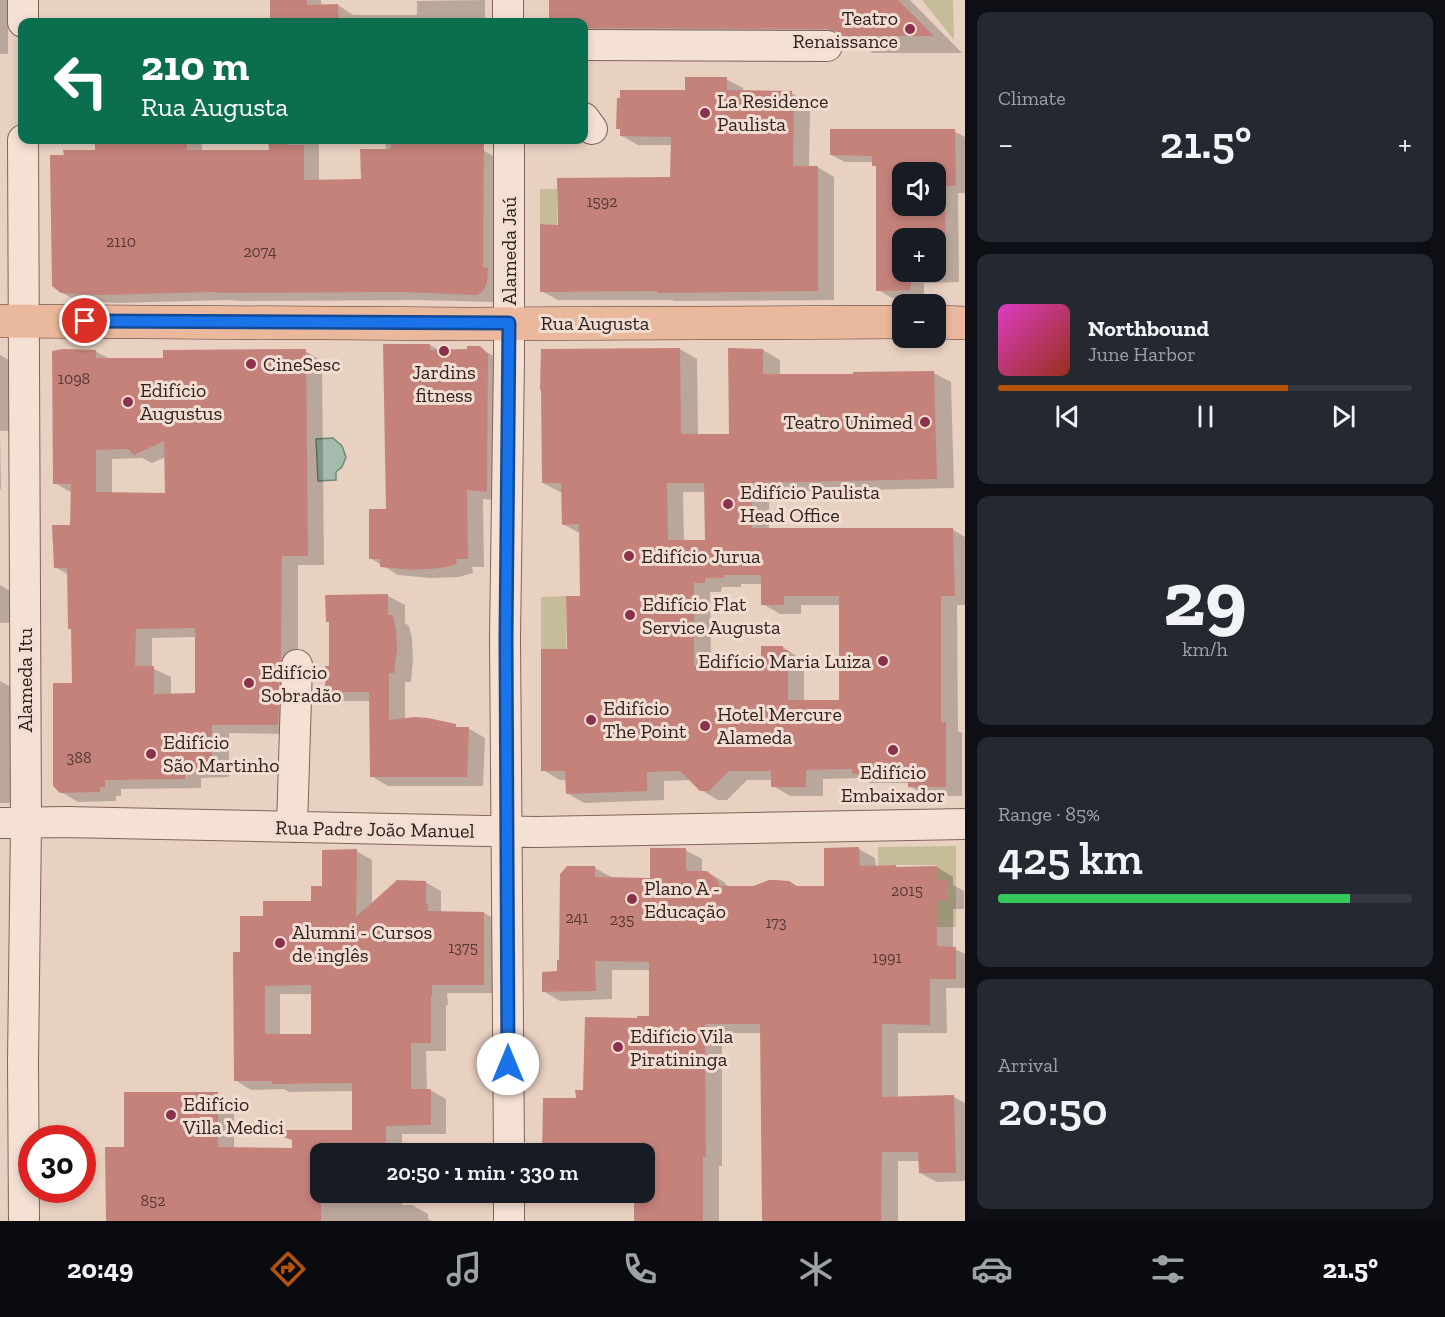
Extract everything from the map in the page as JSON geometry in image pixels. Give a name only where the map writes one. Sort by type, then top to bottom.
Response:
[{"type":"main road","name":"Rua Augusta","points":[[12,321],[892,322]]},
{"type":"main road","points":[[946,322],[965,323]]},
{"type":"street","points":[[22,0],[23,18]]},
{"type":"street","points":[[508,0],[508,18]]},
{"type":"street","points":[[588,45],[828,46]]},
{"type":"street","name":"Alameda Itu","points":[[23,144],[12,321],[11,1062],[24,1221]]},
{"type":"street","name":"Alameda Jaú","points":[[508,144],[506,638],[508,1143]]},
{"type":"street","points":[[292,827],[297,664]]},
{"type":"street","name":"Rua Padre João Manuel","points":[[13,823],[66,822],[506,832],[965,824]]},
{"type":"street","points":[[509,1203],[509,1221]]},
{"type":"shaded area","points":[[922,0],[953,0],[954,40]]},
{"type":"shaded area","points":[[540,189],[557,189],[557,225],[540,224]]},
{"type":"shaded area","points":[[333,438],[342,446],[346,457],[342,467],[336,472],[336,480],[318,481],[316,439]]},
{"type":"shaded area","points":[[566,596],[566,649],[541,649],[541,597]]},
{"type":"shaded area","points":[[956,846],[956,927],[925,927],[937,900],[948,899],[947,880],[937,880],[937,865],[878,865],[878,847]]},
{"type":"building","points":[[270,0],[307,0],[307,5],[338,4],[339,18],[270,18]]},
{"type":"building","points":[[549,0],[898,0],[934,36],[841,36],[827,29],[588,28],[588,18],[549,18]]},
{"type":"building","points":[[685,77],[727,77],[727,90],[792,91],[792,98],[794,98],[793,166],[818,166],[818,291],[540,292],[540,224],[558,225],[557,178],[670,177],[671,137],[620,136],[620,129],[616,129],[617,98],[620,98],[620,90],[685,90]]},
{"type":"building","points":[[830,129],[955,129],[956,186],[946,186],[946,162],[892,162],[892,216],[945,216],[945,228],[892,228],[892,282],[911,282],[911,290],[876,291],[876,166],[872,166],[872,156],[830,155]]},
{"type":"building","points":[[95,144],[187,144],[187,150],[269,150],[268,144],[304,145],[304,180],[361,179],[360,149],[391,149],[391,144],[484,144],[483,267],[488,268],[487,283],[483,291],[477,295],[402,292],[213,292],[100,295],[61,293],[52,286],[50,155],[64,155],[63,150],[95,150]]},
{"type":"building","points":[[383,344],[430,344],[430,350],[467,349],[467,346],[480,346],[488,354],[487,492],[467,490],[468,559],[456,559],[457,564],[441,568],[413,570],[380,567],[380,559],[369,559],[369,509],[386,509]]},
{"type":"building","points":[[680,348],[681,434],[729,434],[728,348],[763,349],[763,374],[934,371],[937,479],[752,483],[752,528],[953,528],[955,596],[941,596],[941,722],[946,722],[946,787],[908,787],[908,774],[852,774],[852,769],[806,770],[806,787],[771,787],[771,771],[729,771],[709,791],[700,791],[680,771],[647,772],[647,791],[566,794],[565,771],[541,771],[541,649],[567,649],[566,596],[580,596],[579,524],[562,525],[561,483],[542,483],[541,349]],"holes":[[[667,483],[704,483],[705,540],[668,540]],[[724,575],[761,575],[761,605],[784,605],[784,596],[839,596],[839,700],[788,700],[788,650],[783,650],[783,646],[761,646],[761,668],[714,669],[711,666],[694,666],[694,583],[705,583],[705,578],[724,578]]]},
{"type":"building","points":[[306,349],[308,556],[282,556],[278,725],[212,725],[212,769],[185,770],[185,779],[105,780],[105,787],[100,787],[100,792],[60,793],[53,786],[53,683],[72,683],[67,568],[54,568],[52,525],[70,525],[71,484],[53,484],[52,351],[96,350],[96,358],[163,358],[163,350]],"holes":[[[164,441],[165,493],[96,492],[96,450],[128,449],[134,455]],[[195,628],[195,693],[154,694],[154,666],[135,666],[136,629]]]},
{"type":"building","points":[[388,594],[388,615],[393,615],[397,650],[394,673],[389,673],[389,720],[428,718],[456,724],[456,727],[469,727],[467,777],[370,777],[369,692],[325,692],[325,666],[329,666],[329,622],[326,622],[325,595]]},
{"type":"building","points":[[859,847],[860,866],[937,866],[937,880],[947,880],[948,900],[937,900],[937,946],[956,947],[956,979],[930,979],[930,1025],[882,1024],[882,1097],[954,1095],[956,1173],[919,1173],[918,1152],[882,1152],[881,1221],[762,1221],[760,1024],[705,1024],[706,1157],[703,1157],[703,1221],[634,1221],[634,1203],[655,1203],[655,1143],[542,1143],[543,1098],[576,1098],[575,1090],[583,1090],[585,1017],[637,1018],[637,1016],[649,1016],[649,962],[595,961],[596,991],[542,992],[542,972],[557,971],[557,960],[559,960],[560,874],[567,866],[595,866],[595,877],[650,878],[650,848],[686,848],[686,871],[707,871],[719,882],[719,886],[753,886],[775,880],[789,881],[797,886],[824,886],[824,848]]},
{"type":"building","points":[[357,849],[356,917],[397,880],[426,881],[428,911],[484,912],[484,985],[432,985],[431,1043],[411,1043],[411,1089],[431,1089],[431,1125],[386,1126],[386,1143],[310,1143],[310,1203],[321,1203],[321,1221],[106,1221],[105,1147],[124,1147],[124,1092],[218,1092],[218,1147],[292,1148],[292,1140],[275,1134],[276,1130],[352,1130],[352,1083],[272,1084],[272,1081],[234,1081],[233,952],[240,952],[240,916],[263,916],[263,901],[311,901],[311,886],[322,886],[322,850]],"holes":[[[311,985],[311,1034],[265,1034],[265,986]]]},
{"type":"place","name":"Teatro Renaissance","points":[[910,29]]},
{"type":"place","name":"La Residence Paulista","points":[[705,113]]},
{"type":"place","name":"Jardins fitness","points":[[444,351]]},
{"type":"place","name":"CineSesc","points":[[251,364]]},
{"type":"place","name":"Edifício Augustus","points":[[128,402]]},
{"type":"place","name":"Teatro Unimed","points":[[925,422]]},
{"type":"place","name":"Edifício Paulista Head Office","points":[[728,504]]},
{"type":"place","name":"Edifício Jurua","points":[[629,556]]},
{"type":"place","name":"Edifício Flat Service Augusta","points":[[630,615]]},
{"type":"place","name":"Edifício Maria Luiza","points":[[883,661]]},
{"type":"place","name":"Edifício Sobradão","points":[[249,683]]},
{"type":"place","name":"Edifício The Point","points":[[591,720]]},
{"type":"place","name":"Hotel Mercure Alameda","points":[[705,726]]},
{"type":"place","name":"Edifício Embaixador","points":[[893,750]]},
{"type":"place","name":"Edifício São Martinho","points":[[151,754]]},
{"type":"place","name":"Plano A - Educação","points":[[632,899]]},
{"type":"place","name":"Alumni - Cursos de inglês","points":[[280,943]]},
{"type":"place","name":"Edifício Vila Piratininga","points":[[618,1047]]},
{"type":"place","name":"Edifício Villa Medici","points":[[171,1115]]},
{"type":"route","points":[[85,321],[509,323],[506,638],[508,1064]]}]
